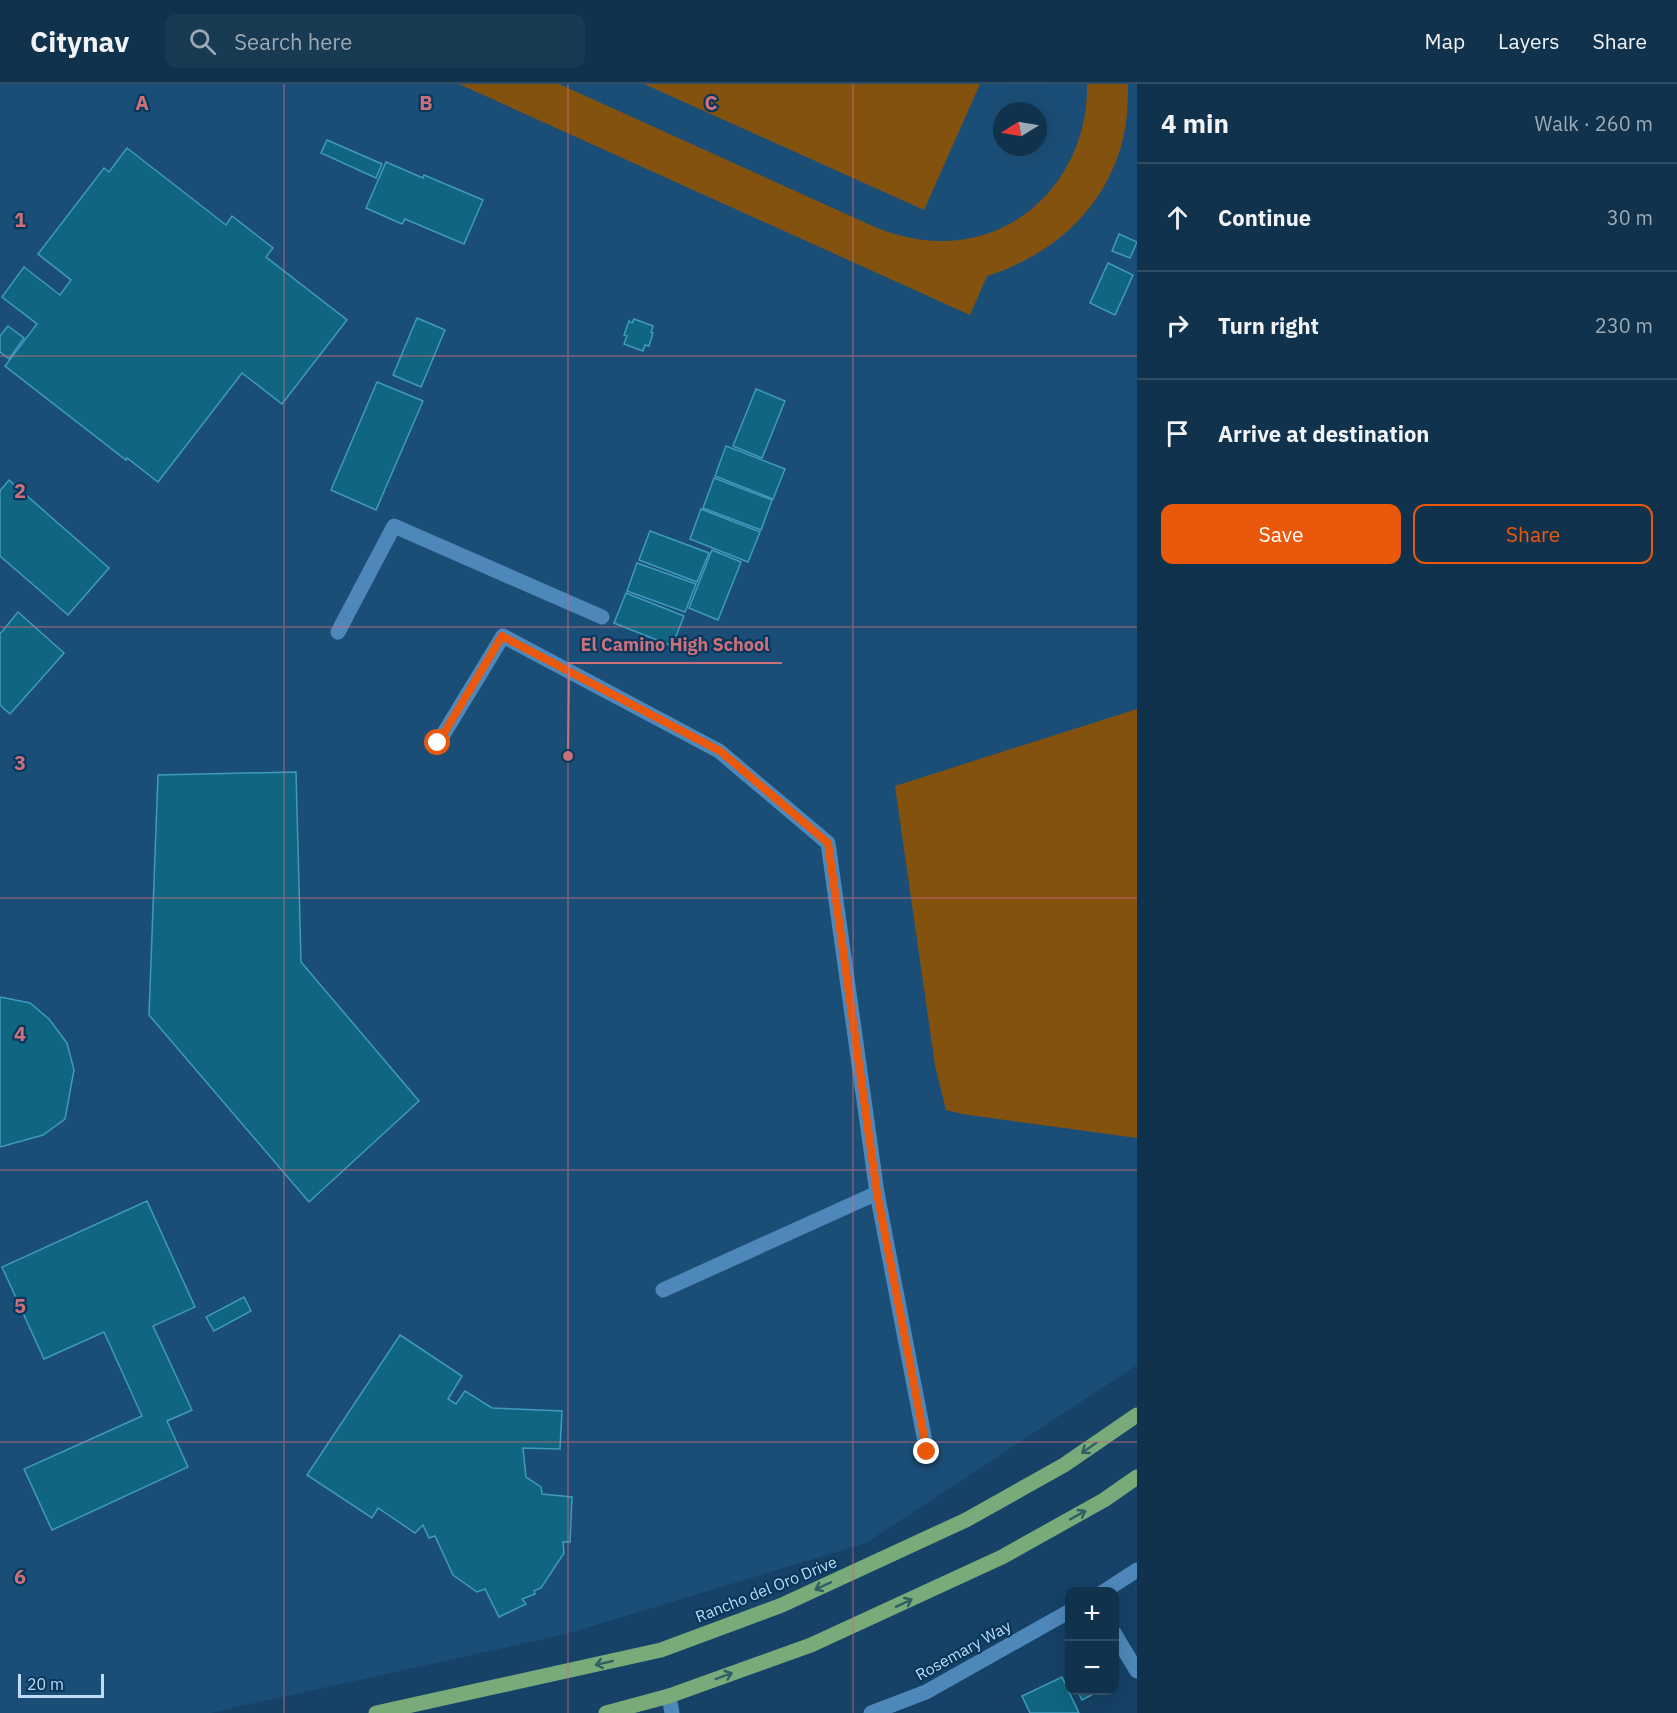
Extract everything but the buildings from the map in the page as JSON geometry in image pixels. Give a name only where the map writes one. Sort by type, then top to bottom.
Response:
[{"type":"main road","name":"Rancho del Oro Drive","points":[[376,1713],[661,1650],[782,1605],[966,1520],[1064,1465],[1137,1415]]},
{"type":"main road","points":[[606,1713],[669,1696],[811,1645],[1002,1557],[1104,1500],[1137,1478]]},
{"type":"street","points":[[338,632],[394,526],[602,616]]},
{"type":"street","points":[[438,743],[502,636],[720,751],[828,843],[877,1193],[927,1452]]},
{"type":"street","points":[[663,1290],[877,1193]]},
{"type":"street","points":[[1111,1587],[1137,1570]]},
{"type":"street","name":"Rosemary Way","points":[[871,1713],[926,1692],[1065,1614]]},
{"type":"street","points":[[1119,1641],[1137,1671]]},
{"type":"street","points":[[669,1696],[672,1713]]},
{"type":"shaded area","points":[[0,84],[1137,84],[1137,1365],[866,1543],[566,1634],[210,1713],[0,1713]]},
{"type":"shaded area","points":[[459,84],[559,84],[877,228],[910,238],[945,241],[976,237],[1003,227],[1028,212],[1049,193],[1078,143],[1085,114],[1087,84],[1128,84],[1127,114],[1122,143],[1102,190],[1072,227],[1053,243],[1011,267],[987,276],[970,315]]},
{"type":"shaded area","points":[[644,84],[980,84],[924,210]]},
{"type":"shaded area","points":[[1137,709],[1137,1138],[946,1110],[935,1065],[895,786]]},
{"type":"place","name":"El Camino High School","points":[[568,756]]},
{"type":"route","points":[[438,743],[502,636],[720,751],[828,843],[877,1193],[927,1452]]}]
